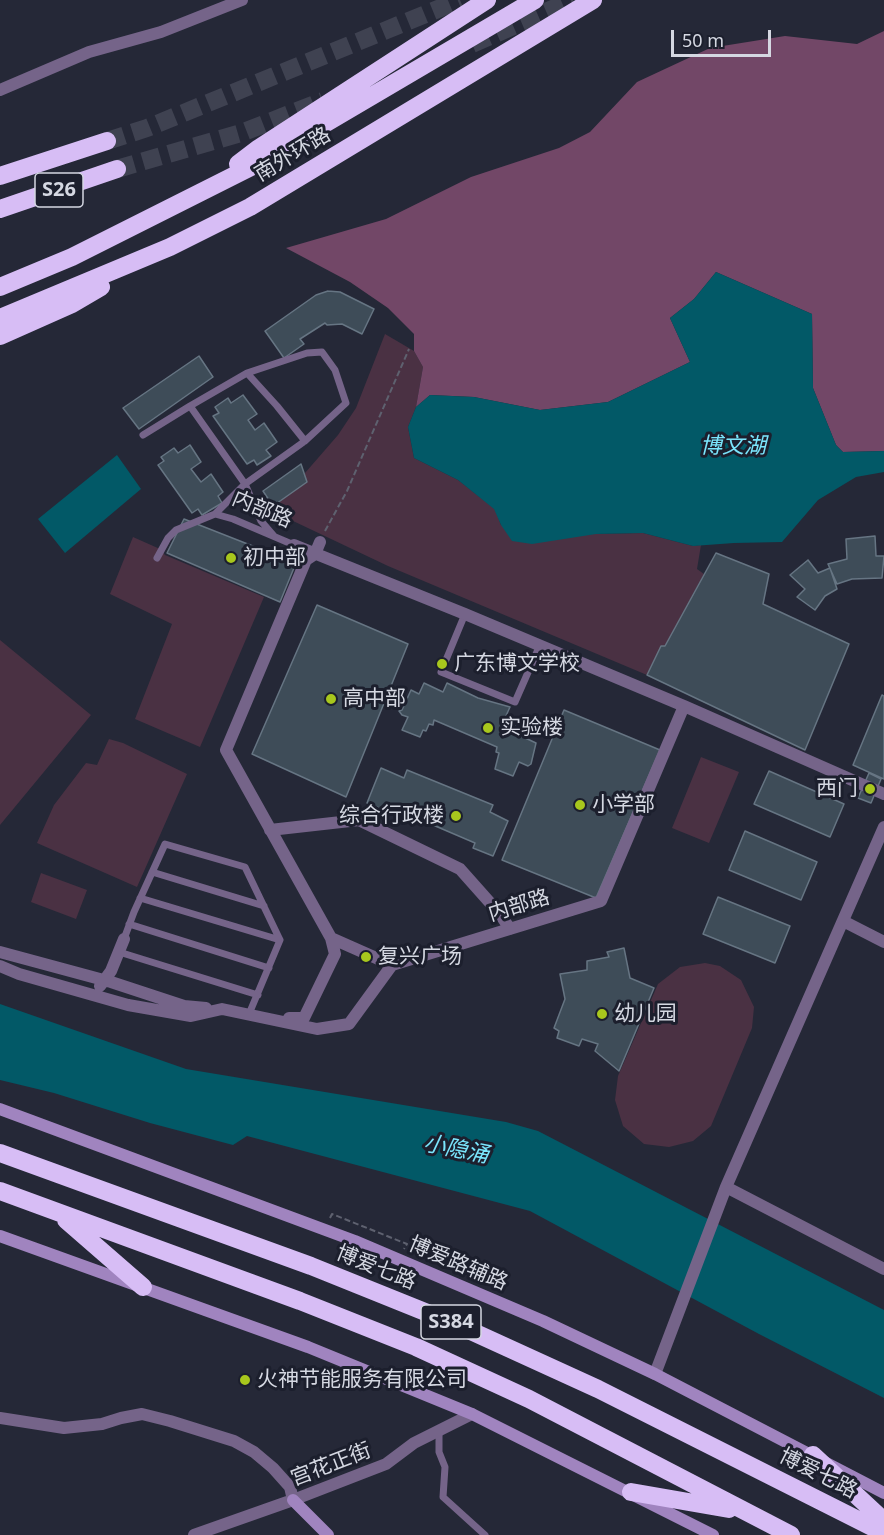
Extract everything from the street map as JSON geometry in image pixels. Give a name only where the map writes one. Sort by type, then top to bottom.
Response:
[{"type":"highway","points":[[196,196],[259,148],[487,0]]},
{"type":"highway","name":"南外环路","points":[[0,287],[72,257],[196,196],[306,135],[535,0]]},
{"type":"highway","name":"南外环路","points":[[0,318],[170,248],[250,207],[593,0]]},
{"type":"highway","name":"S26","points":[[0,176],[107,141]]},
{"type":"highway","name":"S26","points":[[0,208],[117,169]]},
{"type":"highway","points":[[0,336],[72,303],[170,248]]},
{"type":"highway","points":[[0,1144],[22,1161]]},
{"type":"highway","name":"博爱七路","points":[[0,1153],[311,1266],[460,1326],[598,1389],[884,1533]]},
{"type":"highway","name":"S384","points":[[0,1191],[300,1301],[416,1347],[529,1399],[790,1535]]},
{"type":"highway","points":[[58,1213],[143,1287]]},
{"type":"highway","points":[[813,1455],[884,1521]]},
{"type":"highway","points":[[631,1492],[746,1511]]},
{"type":"street","points":[[0,90],[90,52],[161,32],[242,0]]},
{"type":"street","points":[[270,1019],[304,1018],[335,954],[331,938],[226,750],[306,560],[315,554],[320,542]]},
{"type":"street","points":[[294,545],[684,705],[884,794]]},
{"type":"street","name":"内部路","points":[[392,965],[601,901],[684,705]]},
{"type":"street","points":[[270,831],[359,820],[460,869],[500,914],[510,929]]},
{"type":"street","points":[[655,1374],[724,1192],[884,827]]},
{"type":"street","points":[[843,921],[884,942]]},
{"type":"street","points":[[0,952],[105,980],[184,1006],[222,1009],[317,1029],[349,1024],[392,965],[331,938]]},
{"type":"street","points":[[93,996],[105,980],[124,939]]},
{"type":"street","points":[[0,966],[93,996],[180,1014],[191,1016],[222,1009]]},
{"type":"street","name":"博爱路辅路","points":[[0,1109],[324,1229],[543,1321],[655,1374],[884,1493]]},
{"type":"street","points":[[724,1192],[884,1269]]},
{"type":"street","points":[[0,1236],[308,1347],[472,1413],[713,1535]]},
{"type":"street","name":"宫花正街","points":[[194,1535],[386,1464],[414,1443],[472,1413]]},
{"type":"street","points":[[0,1418],[64,1428],[102,1424],[142,1414],[170,1420],[234,1440],[255,1452],[273,1468],[290,1487],[293,1500],[328,1535]]},
{"type":"lane","name":"内部路","points":[[143,435],[247,373],[307,354],[322,352],[335,370],[346,403],[305,441],[245,484],[215,514],[233,519],[294,545]]},
{"type":"lane","points":[[247,373],[305,441]]},
{"type":"lane","name":"内部路","points":[[190,406],[245,484]]},
{"type":"lane","points":[[245,484],[261,521],[275,537]]},
{"type":"lane","points":[[157,558],[168,538],[176,530],[215,514]]},
{"type":"lane","points":[[465,614],[441,672],[515,702],[540,645]]},
{"type":"lane","points":[[124,939],[165,844],[245,867],[280,940],[249,1014]]},
{"type":"lane","points":[[152,872],[264,906]]},
{"type":"lane","points":[[140,898],[280,940]]},
{"type":"lane","points":[[129,924],[269,968]]},
{"type":"lane","points":[[119,952],[258,995]]},
{"type":"lane","points":[[439,1430],[439,1452],[445,1467],[443,1497],[485,1535]]},
{"type":"path","points":[[320,542],[346,491],[409,349]]},
{"type":"path","points":[[324,1229],[332,1214],[371,1229],[406,1244],[400,1260]]},
{"type":"shaded area","points":[[884,31],[884,451],[843,452],[836,445],[813,388],[812,314],[716,272],[694,299],[670,318],[690,362],[608,402],[540,410],[474,397],[430,395],[416,407],[423,367],[414,351],[414,334],[388,308],[350,282],[286,248],[386,219],[471,177],[559,148],[590,132],[637,82],[710,48],[785,36],[857,44]]},
{"type":"shaded area","points":[[385,334],[414,351],[423,367],[416,407],[408,427],[414,458],[458,480],[495,509],[501,525],[596,534],[643,533],[693,546],[701,545],[697,569],[704,574],[647,675],[388,566],[272,511],[338,435],[356,408]]},
{"type":"shaded area","points":[[133,537],[160,549],[165,555],[264,597],[200,747],[135,719],[172,624],[110,594]]},
{"type":"shaded area","points":[[0,640],[91,715],[0,825]]},
{"type":"shaded area","points":[[109,739],[123,743],[187,774],[137,887],[37,843],[54,805],[86,763],[97,765]]},
{"type":"shaded area","points":[[701,757],[739,772],[709,843],[672,828]]},
{"type":"shaded area","points":[[41,873],[87,890],[76,919],[31,902]]},
{"type":"shaded area","points":[[705,963],[720,966],[741,980],[754,1007],[752,1028],[711,1126],[693,1141],[669,1147],[644,1144],[623,1126],[615,1100],[618,1076],[658,984],[680,967]]},
{"type":"water","name":"博文湖","points":[[716,272],[812,314],[813,388],[836,445],[843,452],[884,451],[884,472],[856,477],[818,500],[782,542],[693,546],[643,533],[596,534],[532,544],[512,541],[494,509],[458,480],[414,458],[408,427],[416,407],[430,395],[474,397],[540,410],[608,402],[690,362],[670,318],[694,299]]},
{"type":"water","points":[[117,455],[141,489],[65,553],[38,519]]},
{"type":"water","name":"小隐涌","points":[[0,1004],[186,1069],[506,1122],[538,1131],[884,1310],[884,1398],[530,1211],[247,1136],[233,1145],[150,1123],[54,1093],[0,1080]]},
{"type":"building","points":[[328,291],[340,292],[374,309],[362,334],[342,324],[327,325],[325,323],[300,339],[304,344],[284,358],[265,331],[316,295]]},
{"type":"building","points":[[199,356],[213,377],[139,429],[123,408]]},
{"type":"building","points":[[243,395],[257,414],[248,420],[255,430],[264,423],[277,442],[266,450],[271,456],[257,465],[254,460],[247,464],[213,416],[219,413],[215,407],[228,398],[231,403]]},
{"type":"building","points":[[190,445],[201,462],[191,469],[201,482],[211,474],[223,492],[218,496],[222,503],[202,515],[198,509],[192,513],[158,465],[164,461],[161,457],[174,448],[178,453]]},
{"type":"building","points":[[301,464],[307,482],[273,506],[263,491]]},
{"type":"building","name":"初中部","points":[[184,519],[296,563],[280,602],[167,553]]},
{"type":"building","points":[[875,536],[876,556],[884,556],[882,578],[852,579],[837,584],[828,564],[847,559],[846,539]]},
{"type":"building","points":[[716,553],[769,574],[763,604],[849,644],[805,750],[647,675],[661,646],[665,646]]},
{"type":"building","points":[[808,560],[818,573],[830,568],[837,589],[825,596],[815,610],[797,597],[805,589],[790,575]]},
{"type":"building","name":"高中部","points":[[317,605],[408,644],[346,797],[252,754]]},
{"type":"building","name":"实验楼","points":[[424,683],[443,692],[447,683],[478,698],[510,707],[505,718],[524,725],[521,736],[536,743],[531,764],[528,766],[519,762],[513,776],[495,769],[499,753],[496,752],[497,747],[434,720],[433,725],[429,724],[420,737],[402,730],[408,717],[399,711],[402,710],[411,690],[419,694]]},
{"type":"building","points":[[882,695],[884,696],[884,779],[853,765]]},
{"type":"building","name":"小学部","points":[[564,710],[660,750],[596,898],[502,860]]},
{"type":"building","name":"综合行政楼","points":[[381,768],[404,778],[407,770],[493,805],[490,812],[508,821],[493,856],[473,848],[475,843],[391,807],[389,812],[367,803]]},
{"type":"building","points":[[769,771],[844,804],[830,837],[754,804]]},
{"type":"building","name":"西门","points":[[869,773],[881,779],[871,803],[858,798]]},
{"type":"building","points":[[745,831],[817,862],[801,900],[729,870]]},
{"type":"building","points":[[718,897],[790,926],[775,963],[703,934]]},
{"type":"building","name":"幼儿园","points":[[624,948],[630,978],[654,988],[619,1071],[595,1051],[598,1044],[582,1039],[579,1046],[557,1038],[559,1031],[554,1028],[565,999],[560,974],[587,970],[587,961],[609,957],[607,952]]},
{"type":"tunnel","points":[[107,141],[147,128],[460,0]]},
{"type":"tunnel","points":[[472,44],[573,0]]},
{"type":"tunnel","points":[[117,169],[241,133],[323,101]]},
{"type":"place","name":"初中部","points":[[231,558]]},
{"type":"place","name":"广东博文学校","points":[[442,664]]},
{"type":"place","name":"高中部","points":[[331,699]]},
{"type":"place","name":"实验楼","points":[[488,728]]},
{"type":"place","name":"西门","points":[[870,789]]},
{"type":"place","name":"小学部","points":[[580,805]]},
{"type":"place","name":"综合行政楼","points":[[456,816]]},
{"type":"place","name":"复兴广场","points":[[366,957]]},
{"type":"place","name":"幼儿园","points":[[602,1014]]},
{"type":"place","name":"火神节能服务有限公司","points":[[245,1380]]}]
